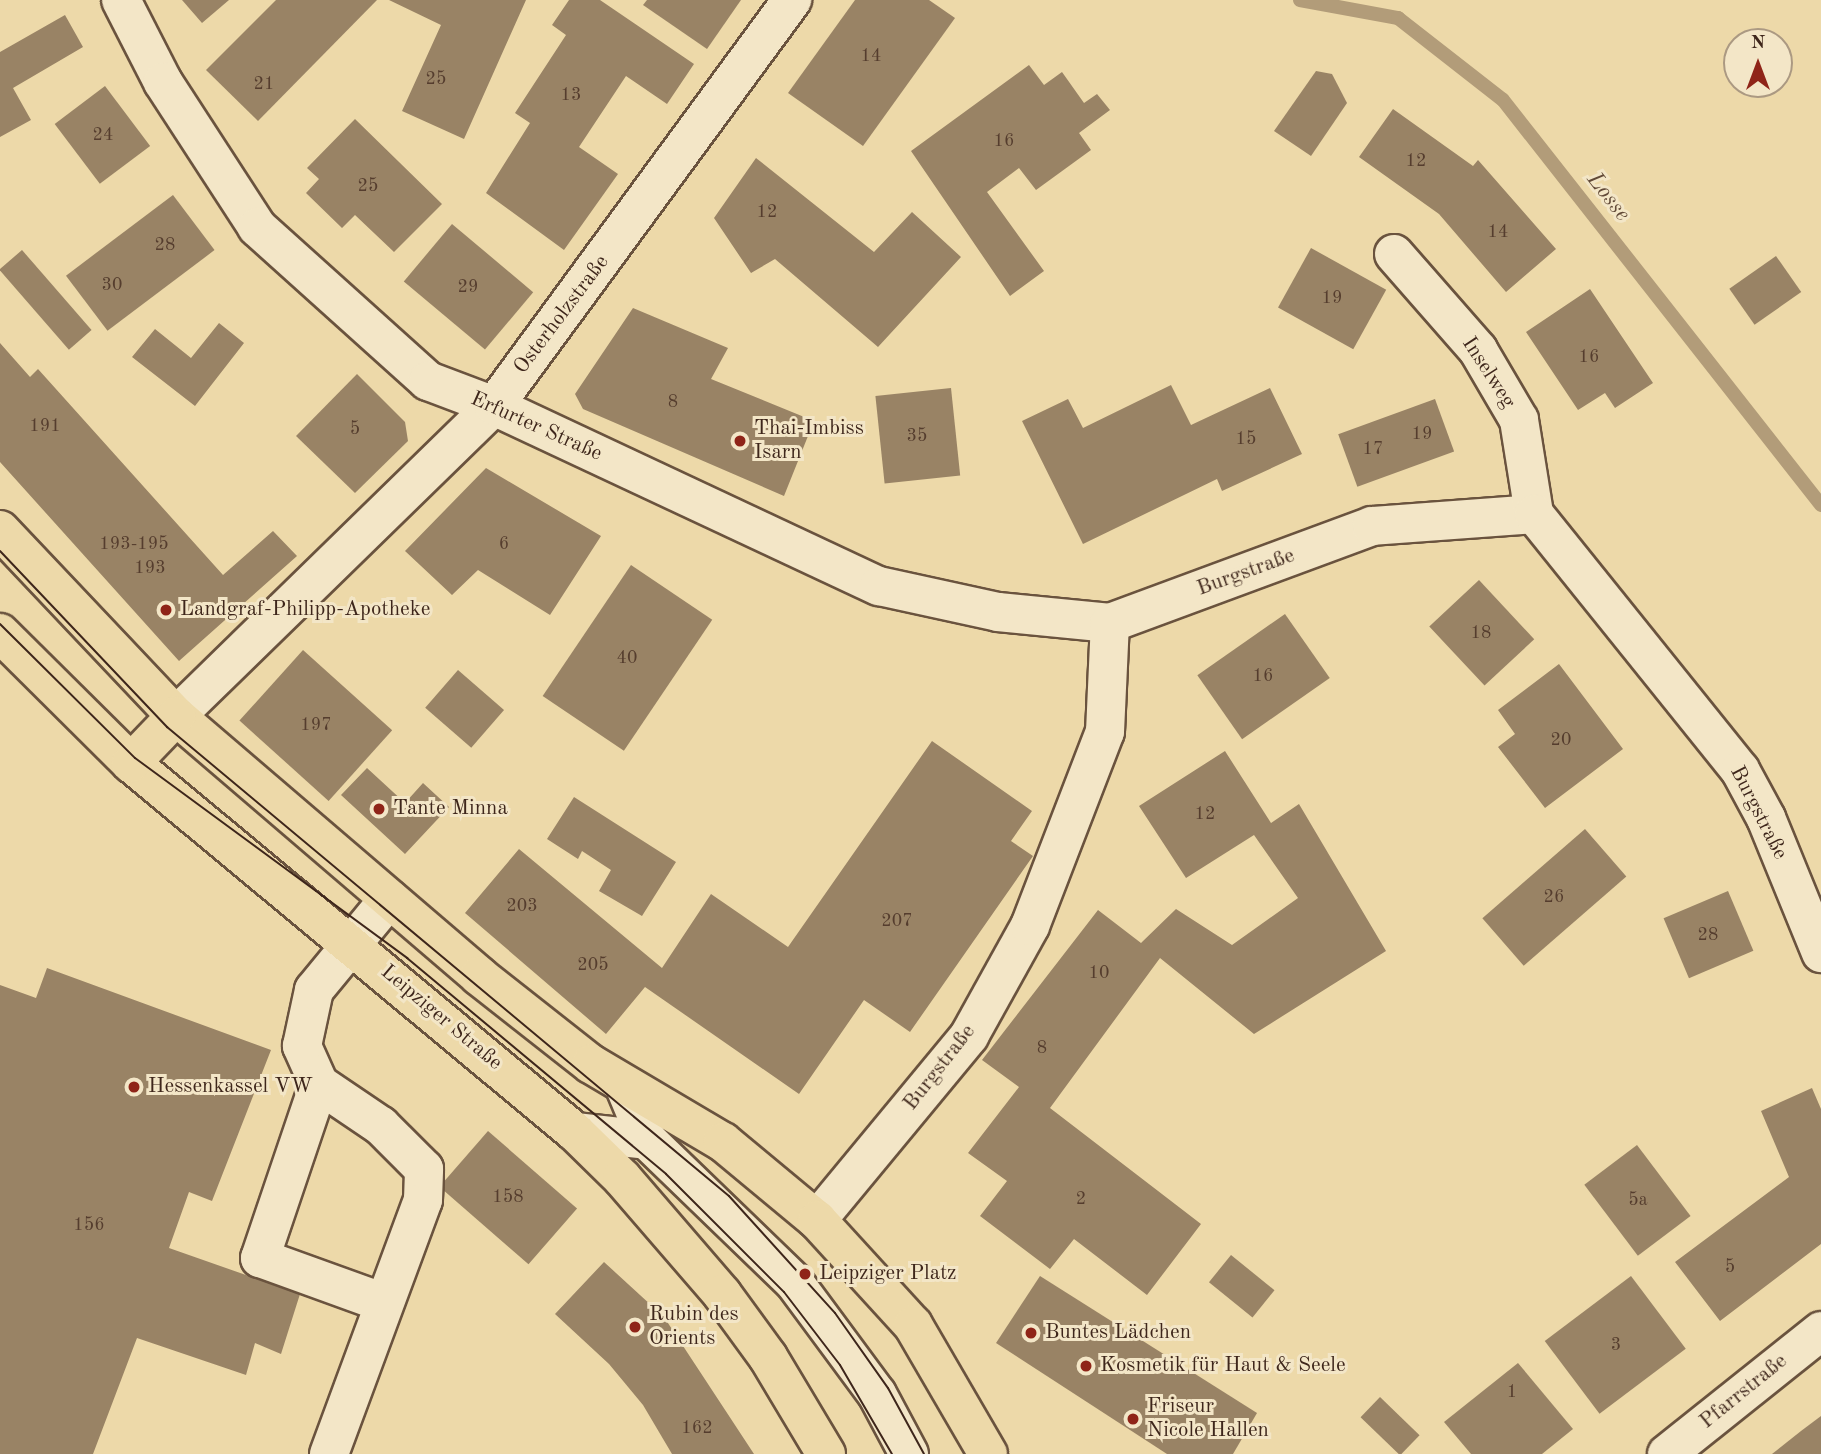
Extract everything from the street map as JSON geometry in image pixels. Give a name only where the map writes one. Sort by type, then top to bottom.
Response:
[{"type":"main road","points":[[0,530],[176,716],[479,976],[624,1085],[682,1114],[723,1142],[817,1220],[913,1325],[988,1454]]},
{"type":"main road","name":"Leipziger Straße","points":[[0,634],[131,763],[575,1132],[622,1178],[722,1294],[768,1357],[825,1454]]},
{"type":"main road","points":[[131,763],[176,716]]},
{"type":"street","name":"Erfurter Straße","points":[[121,0],[163,82],[257,227],[428,381],[494,406],[879,586],[998,612],[1110,623]]},
{"type":"street","name":"Osterholzstraße","points":[[176,716],[494,406],[792,0]]},
{"type":"street","name":"Inselweg","points":[[1394,254],[1478,349],[1519,420],[1534,514]]},
{"type":"street","name":"Burgstraße","points":[[817,1220],[969,1036],[1030,926],[1105,732],[1110,623],[1372,526],[1534,514],[1740,770],[1766,818],[1821,953]]},
{"type":"street","points":[[329,1454],[424,1200],[424,1169],[381,1126],[319,1084],[302,1046],[314,990],[389,899]]},
{"type":"street","points":[[319,1084],[260,1258],[384,1304]]},
{"type":"street","points":[[624,1085],[647,1140],[794,1283],[877,1394],[909,1454]]},
{"type":"street","points":[[575,1132],[647,1140]]},
{"type":"street","name":"Pfarrstraße","points":[[1667,1454],[1821,1331]]},
{"type":"building","points":[[182,0],[229,0],[202,23]]},
{"type":"building","points":[[276,0],[377,0],[258,121],[206,70]]},
{"type":"building","points":[[389,0],[526,0],[464,139],[402,111],[441,25]]},
{"type":"building","points":[[569,0],[600,0],[694,64],[667,104],[626,76],[579,147],[618,174],[564,250],[486,193],[530,123],[515,113],[566,35],[552,25]]},
{"type":"building","points":[[647,0],[741,0],[707,49],[643,5]]},
{"type":"building","points":[[855,0],[929,0],[955,18],[863,146],[788,93]]},
{"type":"building","points":[[65,15],[83,47],[13,88],[31,120],[0,137],[0,52]]},
{"type":"building","points":[[1029,65],[1044,85],[1062,72],[1084,103],[1097,94],[1110,110],[1079,133],[1091,150],[1036,190],[1019,168],[987,192],[1044,271],[1010,296],[911,151]]},
{"type":"building","points":[[1316,71],[1332,74],[1347,103],[1311,156],[1274,131]]},
{"type":"building","points":[[105,86],[150,146],[100,184],[55,124]]},
{"type":"building","points":[[1393,109],[1473,166],[1478,160],[1556,249],[1506,292],[1439,214],[1359,157]]},
{"type":"building","points":[[355,119],[442,204],[394,252],[355,215],[342,228],[306,193],[319,179],[307,168]]},
{"type":"building","points":[[756,158],[874,252],[912,212],[961,257],[878,347],[775,259],[751,273],[714,218]]},
{"type":"building","points":[[173,195],[215,250],[108,331],[66,276]]},
{"type":"building","points":[[452,224],[533,292],[485,350],[404,281]]},
{"type":"building","points":[[1311,248],[1386,290],[1353,349],[1278,307]]},
{"type":"building","points":[[22,250],[92,330],[69,350],[0,270]]},
{"type":"building","points":[[1776,256],[1801,292],[1755,325],[1729,289]]},
{"type":"building","points":[[1590,289],[1653,383],[1615,408],[1605,393],[1578,410],[1526,332]]},
{"type":"building","points":[[633,308],[728,348],[711,379],[814,421],[784,496],[583,409],[575,394]]},
{"type":"building","points":[[219,323],[244,343],[195,406],[132,357],[155,329],[191,358]]},
{"type":"building","points":[[0,343],[30,377],[38,369],[223,575],[273,531],[297,556],[179,661],[0,462]]},
{"type":"building","points":[[357,374],[405,422],[408,441],[355,493],[296,436]]},
{"type":"building","points":[[1171,385],[1191,425],[1270,388],[1302,454],[1222,491],[1217,479],[1083,544],[1022,421],[1068,399],[1083,428]]},
{"type":"building","points":[[951,388],[960,476],[885,483],[875,396]]},
{"type":"building","points":[[1435,399],[1454,452],[1357,487],[1338,434]]},
{"type":"building","points":[[486,468],[601,536],[550,615],[478,570],[452,595],[405,551]]},
{"type":"building","points":[[631,565],[712,620],[624,751],[543,696]]},
{"type":"building","points":[[1479,580],[1534,639],[1485,686],[1429,626]]},
{"type":"building","points":[[1285,614],[1330,678],[1242,739],[1197,675]]},
{"type":"building","points":[[303,650],[392,730],[329,801],[239,721]]},
{"type":"building","points":[[1559,664],[1623,749],[1545,808],[1498,747],[1515,734],[1498,710]]},
{"type":"building","points":[[458,670],[504,710],[471,748],[425,708]]},
{"type":"building","points":[[932,741],[1032,811],[1011,841],[1033,856],[910,1032],[864,1000],[799,1094],[645,987],[606,1034],[465,913],[519,849],[662,968],[711,894],[788,947]]},
{"type":"building","points":[[1225,751],[1271,823],[1299,804],[1386,951],[1254,1034],[1160,958],[1050,1108],[1201,1224],[1147,1295],[1074,1239],[1050,1269],[980,1216],[1007,1181],[968,1153],[1019,1087],[982,1060],[1098,910],[1141,943],[1176,909],[1232,945],[1298,898],[1254,835],[1186,878],[1139,806]]},
{"type":"building","points":[[367,768],[405,803],[423,783],[449,807],[405,854],[341,795]]},
{"type":"building","points":[[574,797],[676,862],[642,916],[599,891],[611,870],[582,851],[578,859],[547,839]]},
{"type":"building","points":[[1585,829],[1626,877],[1524,966],[1482,918]]},
{"type":"building","points":[[1728,891],[1753,951],[1689,978],[1664,918]]},
{"type":"building","points":[[47,968],[271,1050],[212,1201],[189,1192],[169,1248],[300,1294],[281,1354],[255,1343],[246,1375],[137,1338],[93,1454],[0,1454],[0,985],[36,998]]},
{"type":"building","points":[[1812,1088],[1821,1109],[1821,1244],[1720,1321],[1675,1262],[1789,1177],[1761,1111]]},
{"type":"building","points":[[488,1131],[577,1208],[529,1264],[439,1187]]},
{"type":"building","points":[[1637,1145],[1691,1216],[1638,1256],[1584,1185]]},
{"type":"building","points":[[1231,1255],[1275,1290],[1252,1317],[1209,1282]]},
{"type":"building","points":[[604,1262],[664,1317],[754,1454],[672,1454],[643,1405],[609,1364],[555,1314]]},
{"type":"building","points":[[1040,1276],[1257,1413],[1233,1454],[1167,1454],[996,1343]]},
{"type":"building","points":[[1631,1276],[1686,1349],[1600,1414],[1545,1341]]},
{"type":"building","points":[[1518,1363],[1573,1429],[1542,1454],[1471,1454],[1444,1422]]},
{"type":"building","points":[[1380,1397],[1420,1435],[1399,1454],[1361,1417]]},
{"type":"building","points":[[1821,1416],[1821,1454],[1772,1454],[1801,1431]]},
{"type":"waterway","name":"Losse","points":[[1300,0],[1398,18],[1503,100],[1821,505]]},
{"type":"tram line","points":[[0,551],[167,727],[729,1196],[835,1313],[888,1388],[924,1454]]},
{"type":"tram line","points":[[0,624],[135,758],[407,958],[666,1174],[784,1292],[840,1365],[892,1454]]},
{"type":"place","name":"Thai-Imbiss Isarn","points":[[740,441]]},
{"type":"place","name":"Landgraf-Philipp-Apotheke","points":[[166,610]]},
{"type":"place","name":"Tante Minna","points":[[379,809]]},
{"type":"place","name":"Hessenkassel VW","points":[[134,1087]]},
{"type":"place","name":"Leipziger Platz","points":[[805,1274]]},
{"type":"place","name":"Rubin des Orients","points":[[635,1327]]},
{"type":"place","name":"Buntes Lädchen","points":[[1031,1333]]},
{"type":"place","name":"Kosmetik für Haut & Seele","points":[[1086,1366]]},
{"type":"place","name":"Friseur Nicole Hallen","points":[[1133,1419]]}]
